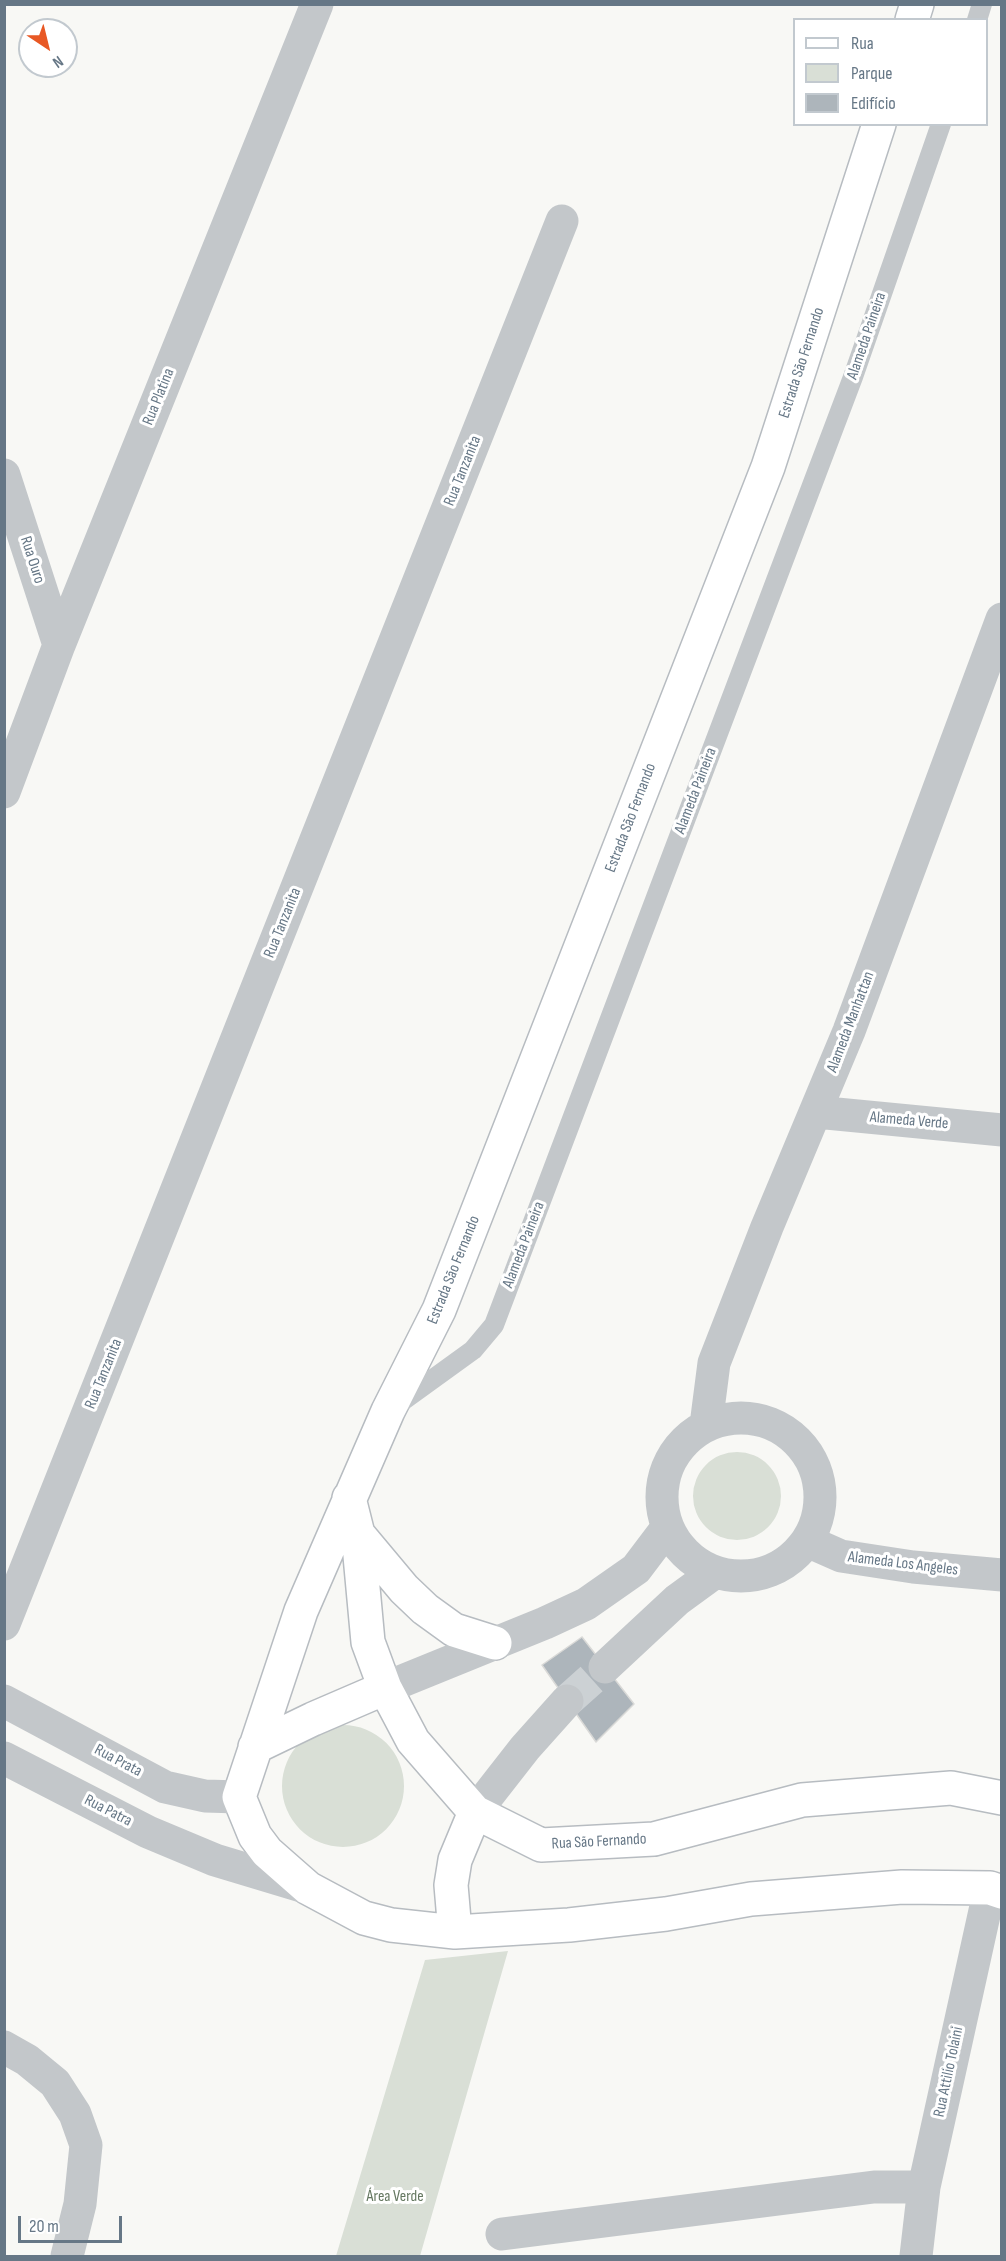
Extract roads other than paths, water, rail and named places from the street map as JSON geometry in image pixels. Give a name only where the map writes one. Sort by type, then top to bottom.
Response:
[{"type":"main road","name":"Estrada São Fernando","points":[[239,1797],[301,1611],[388,1412],[440,1310],[768,467],[878,126]]},
{"type":"main road","name":"Rua São Fernando","points":[[349,1498],[358,1534],[368,1642],[385,1688],[413,1741],[476,1812],[541,1845],[654,1839],[802,1800],[951,1788],[1002,1798]]},
{"type":"main road","points":[[358,1534],[404,1589],[425,1609],[454,1629],[495,1643]]},
{"type":"main road","points":[[255,1748],[313,1719],[385,1688]]},
{"type":"main road","points":[[239,1797],[255,1836],[267,1852],[308,1888],[364,1918],[391,1925],[454,1932],[601,1922],[666,1914],[751,1899],[902,1887],[996,1890]]},
{"type":"main road","points":[[454,1932],[451,1885],[455,1860],[476,1812]]},
{"type":"street","name":"Rua Platina","points":[[4,792],[59,645],[317,4]]},
{"type":"street","name":"Rua Tanzanita","points":[[4,1624],[562,221]]},
{"type":"street","name":"Rua Ouro","points":[[4,475],[59,645]]},
{"type":"street","name":"Alameda Manhattan","points":[[706,1425],[714,1364],[767,1227],[849,1031],[1002,619]]},
{"type":"street","name":"Alameda Verde","points":[[816,1112],[1002,1130]]},
{"type":"street","points":[[732,1418],[757,1419],[782,1428],[802,1445],[815,1467],[820,1492],[818,1518],[807,1541],[789,1560],[766,1573],[741,1577],[714,1572],[690,1559],[666,1528],[662,1487],[670,1461],[685,1440],[706,1425],[732,1418]]},
{"type":"street","points":[[385,1688],[576,1609],[608,1590],[636,1569],[666,1528]]},
{"type":"street","name":"Alameda Los Angeles","points":[[807,1541],[841,1556],[913,1567],[1002,1575]]},
{"type":"street","points":[[605,1667],[677,1600],[714,1572]]},
{"type":"street","name":"Rua Prata","points":[[4,1701],[165,1787],[205,1796],[239,1797]]},
{"type":"street","points":[[476,1812],[525,1748],[567,1701]]},
{"type":"street","name":"Rua Patra","points":[[4,1758],[148,1832],[214,1860],[308,1888]]},
{"type":"street","points":[[148,1832],[165,1787]]},
{"type":"street","name":"Rua Attilio Tolaini","points":[[916,2256],[924,2187],[996,1890]]},
{"type":"street","points":[[4,2047],[27,2060],[56,2083],[75,2114],[86,2145],[80,2204],[67,2256]]},
{"type":"street","points":[[502,2234],[874,2187],[924,2187]]},
{"type":"lane","name":"Alameda Paineira","points":[[388,1412],[473,1350],[494,1325],[853,377],[940,126]]},
{"type":"tunnel","points":[[567,1701],[605,1667]]},
{"type":"park label","name":"Área Verde","points":[[395,2197]]}]
